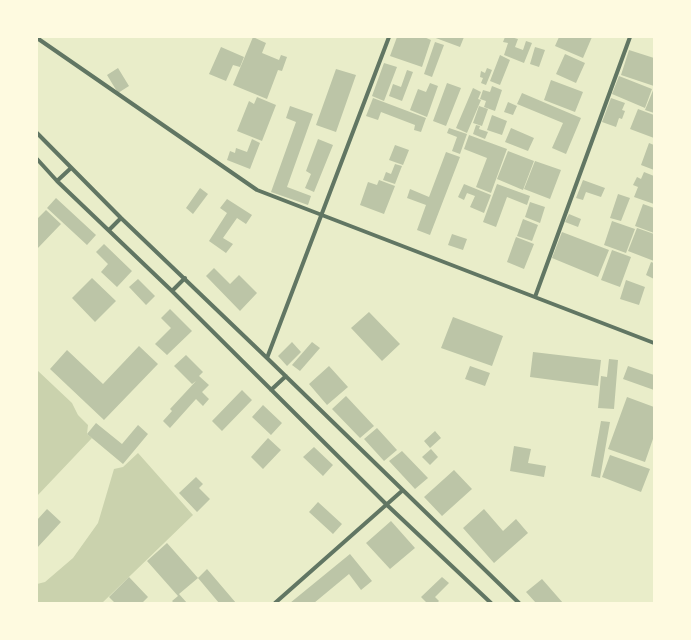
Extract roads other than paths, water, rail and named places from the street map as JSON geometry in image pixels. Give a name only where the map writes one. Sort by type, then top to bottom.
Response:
[{"type":"street","points":[[267,358],[389,37]]},
{"type":"street","points":[[535,297],[630,37]]},
{"type":"street","points":[[37,38],[257,190],[654,343]]},
{"type":"street","points":[[37,133],[121,218],[185,278],[518,603]]},
{"type":"street","points":[[37,159],[57,181],[272,390],[387,505],[491,603]]},
{"type":"street","points":[[57,181],[71,168]]},
{"type":"street","points":[[109,230],[121,218]]},
{"type":"street","points":[[172,292],[185,278]]},
{"type":"street","points":[[272,390],[286,376]]},
{"type":"street","points":[[275,603],[403,490]]}]
